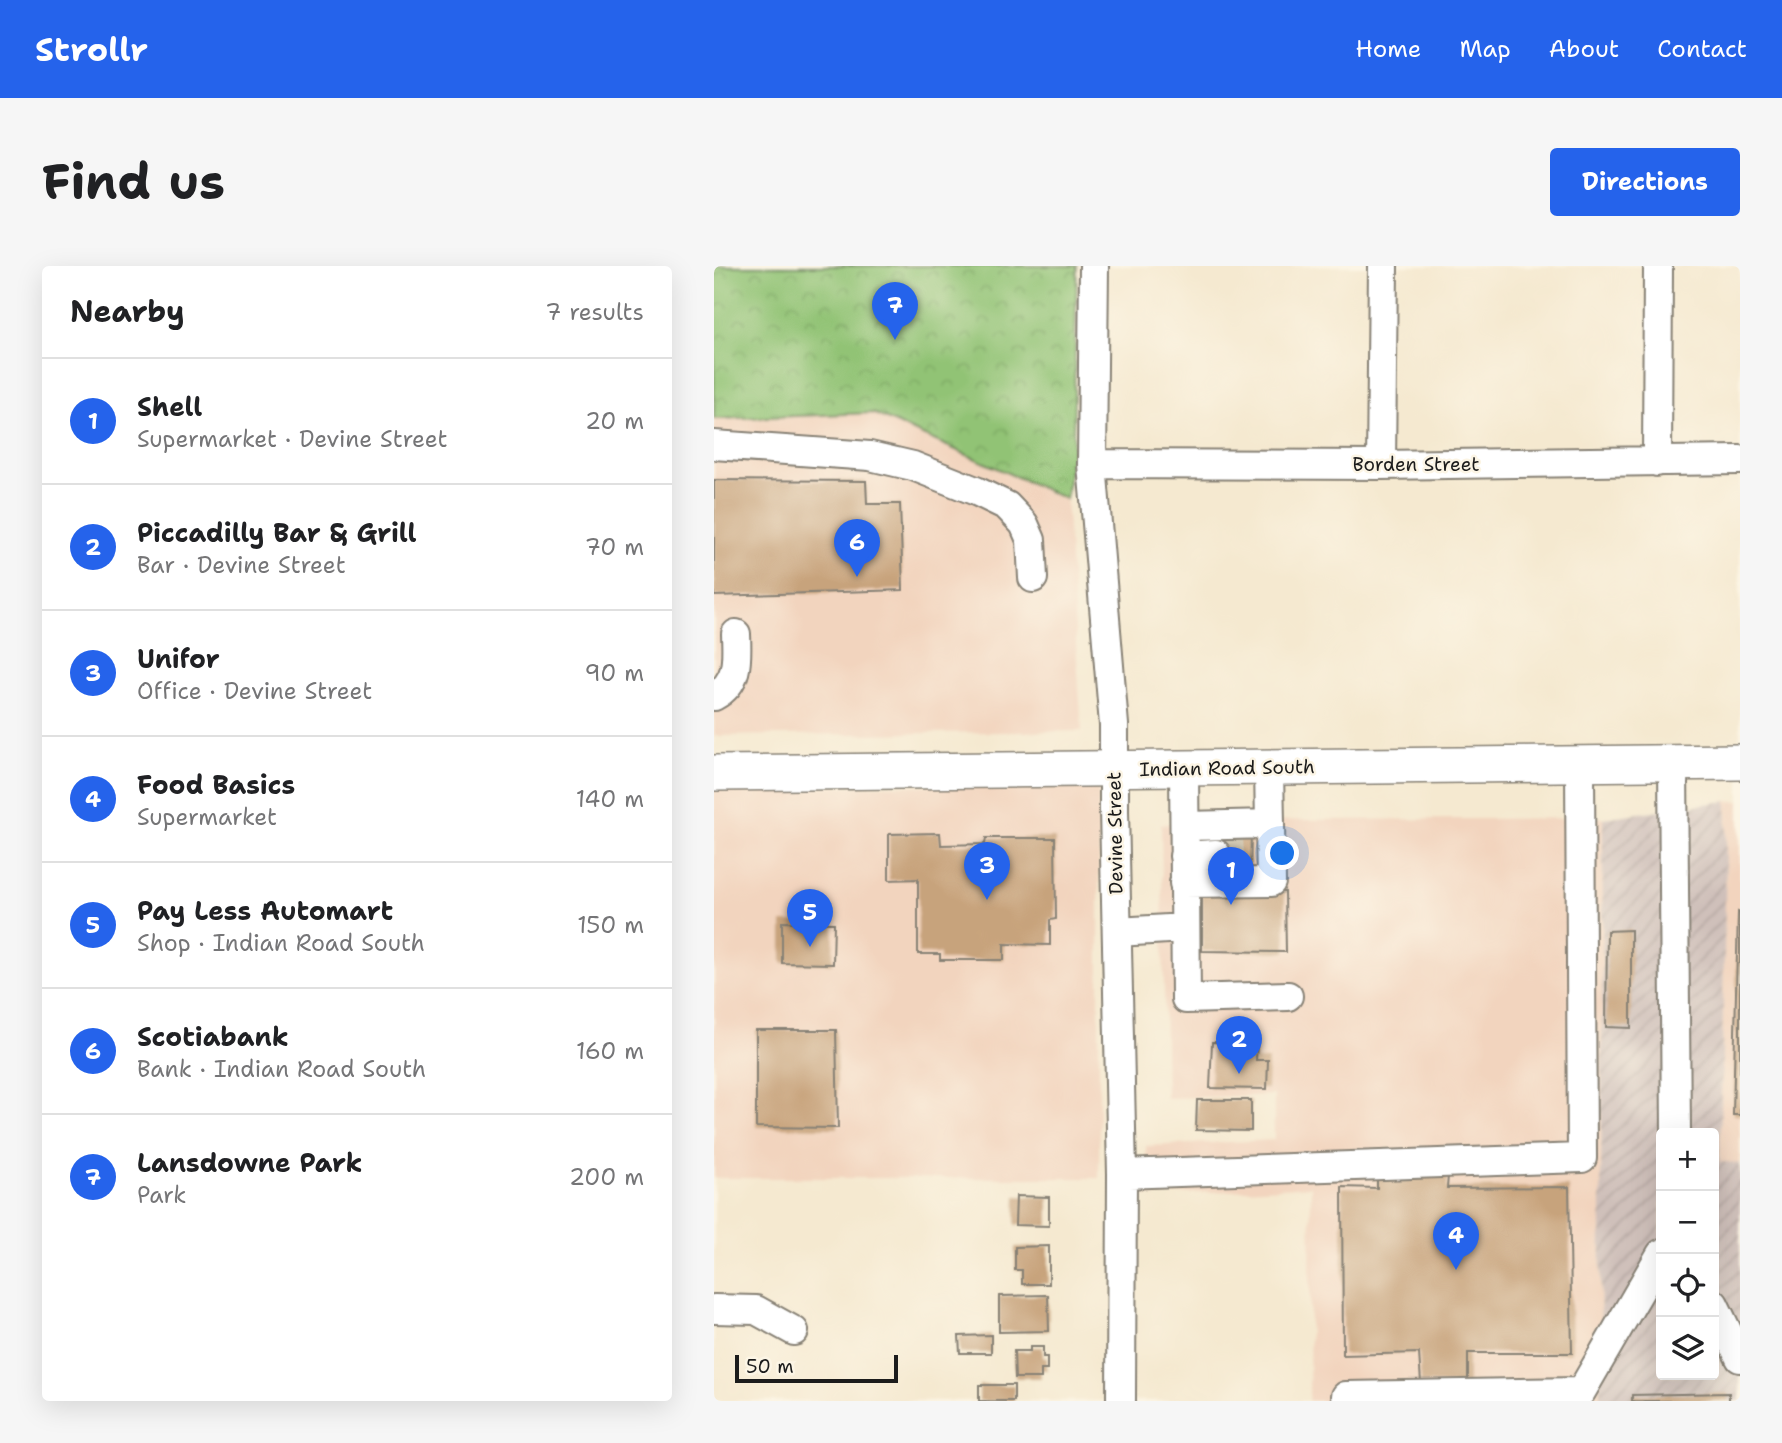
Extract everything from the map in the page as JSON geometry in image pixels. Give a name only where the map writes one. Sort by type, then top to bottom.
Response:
[{"type":"main road","name":"Indian Road South","points":[[714,773],[1740,762]]},
{"type":"street","name":"Devine Street","points":[[1094,266],[1092,464],[1115,728],[1122,1174],[1121,1401]]},
{"type":"street","points":[[1381,465],[1383,266]]},
{"type":"street","points":[[1657,462],[1658,266]]},
{"type":"street","points":[[714,445],[870,456],[913,466],[976,491],[1007,506],[1024,524],[1031,540],[1033,578]]},
{"type":"street","name":"Borden Street","points":[[1092,464],[1381,465],[1740,460]]},
{"type":"street","points":[[714,696],[731,681],[734,673],[737,664],[736,634]]},
{"type":"street","points":[[1673,763],[1676,1128]]},
{"type":"street","points":[[1122,1174],[1582,1158],[1580,764]]},
{"type":"street","points":[[1184,870],[1271,881],[1264,843],[1269,768]]},
{"type":"street","points":[[1184,769],[1186,999],[1288,996]]},
{"type":"street","points":[[1185,826],[1264,843]]},
{"type":"street","points":[[1184,870],[1216,854]]},
{"type":"street","points":[[1117,932],[1185,928]]},
{"type":"street","points":[[1346,1396],[1581,1392],[1656,1263]]},
{"type":"street","points":[[714,1309],[756,1310],[794,1331]]},
{"type":"street","points":[[1719,1314],[1740,1358]]},
{"type":"shaded area","points":[[873,413],[1066,499],[1082,731],[714,736],[714,419]]},
{"type":"shaded area","points":[[1099,783],[1099,1178],[714,1178],[714,788]]},
{"type":"shaded area","points":[[1727,801],[1740,801],[1740,1163],[1720,1163]]},
{"type":"shaded area","points":[[1727,801],[1720,1162],[1740,1163],[1740,1401],[1600,1401],[1603,818]]},
{"type":"shaded area","points":[[1603,818],[1600,1401],[1309,1401],[1311,1186],[1146,1196],[1146,1146],[1274,1140],[1274,1095],[1166,1098],[1161,824]]},
{"type":"green space","points":[[714,266],[1077,266],[1073,448],[1066,499],[873,413],[714,419]]},
{"type":"building","points":[[714,480],[866,481],[867,504],[900,504],[903,590],[714,596]]},
{"type":"building","points":[[1217,830],[1251,831],[1250,878],[1216,878]]},
{"type":"building","points":[[940,833],[941,845],[985,844],[986,838],[1055,838],[1056,919],[1050,920],[1050,945],[1004,944],[1004,960],[940,960],[940,954],[918,954],[918,879],[889,880],[889,834]]},
{"type":"building","points":[[1285,892],[1286,952],[1202,951],[1202,893]]},
{"type":"building","points":[[1738,912],[1740,1115],[1733,1115]]},
{"type":"building","points":[[782,922],[834,923],[833,964],[782,963]]},
{"type":"building","points":[[1631,930],[1631,1028],[1606,1027],[1607,931]]},
{"type":"building","points":[[756,1030],[836,1030],[838,1128],[756,1127]]},
{"type":"building","points":[[1212,1042],[1257,1043],[1256,1060],[1268,1060],[1267,1089],[1210,1088]]},
{"type":"building","points":[[1197,1100],[1251,1100],[1251,1131],[1196,1130]]},
{"type":"building","points":[[1377,1174],[1448,1176],[1447,1188],[1569,1187],[1572,1353],[1468,1353],[1468,1385],[1421,1383],[1419,1353],[1343,1355],[1342,1187],[1377,1188]]},
{"type":"building","points":[[1016,1196],[1049,1197],[1049,1226],[1015,1225]]},
{"type":"building","points":[[1049,1246],[1049,1284],[1022,1284],[1022,1270],[1015,1270],[1015,1247]]},
{"type":"building","points":[[1048,1295],[1049,1331],[999,1332],[999,1296]]},
{"type":"building","points":[[991,1335],[991,1353],[960,1353],[959,1336]]},
{"type":"building","points":[[1030,1347],[1043,1347],[1043,1357],[1047,1357],[1047,1370],[1041,1370],[1041,1378],[1015,1378],[1014,1351],[1030,1351]]},
{"type":"building","points":[[979,1385],[1014,1385],[1014,1401],[979,1401]]},
{"type":"building","points":[[1729,1393],[1729,1401],[1632,1401],[1632,1395]]},
{"type":"tunnel","points":[[1216,854],[1250,852]]},
{"type":"place","name":"Lansdowne Park","points":[[895,340]]},
{"type":"place","name":"Scotiabank","points":[[857,577]]},
{"type":"place","name":"Unifor","points":[[987,900]]},
{"type":"place","name":"Shell","points":[[1231,905]]},
{"type":"place","name":"Pay Less Automart","points":[[810,947]]},
{"type":"place","name":"Piccadilly Bar & Grill","points":[[1239,1074]]},
{"type":"place","name":"Food Basics","points":[[1456,1270]]}]
